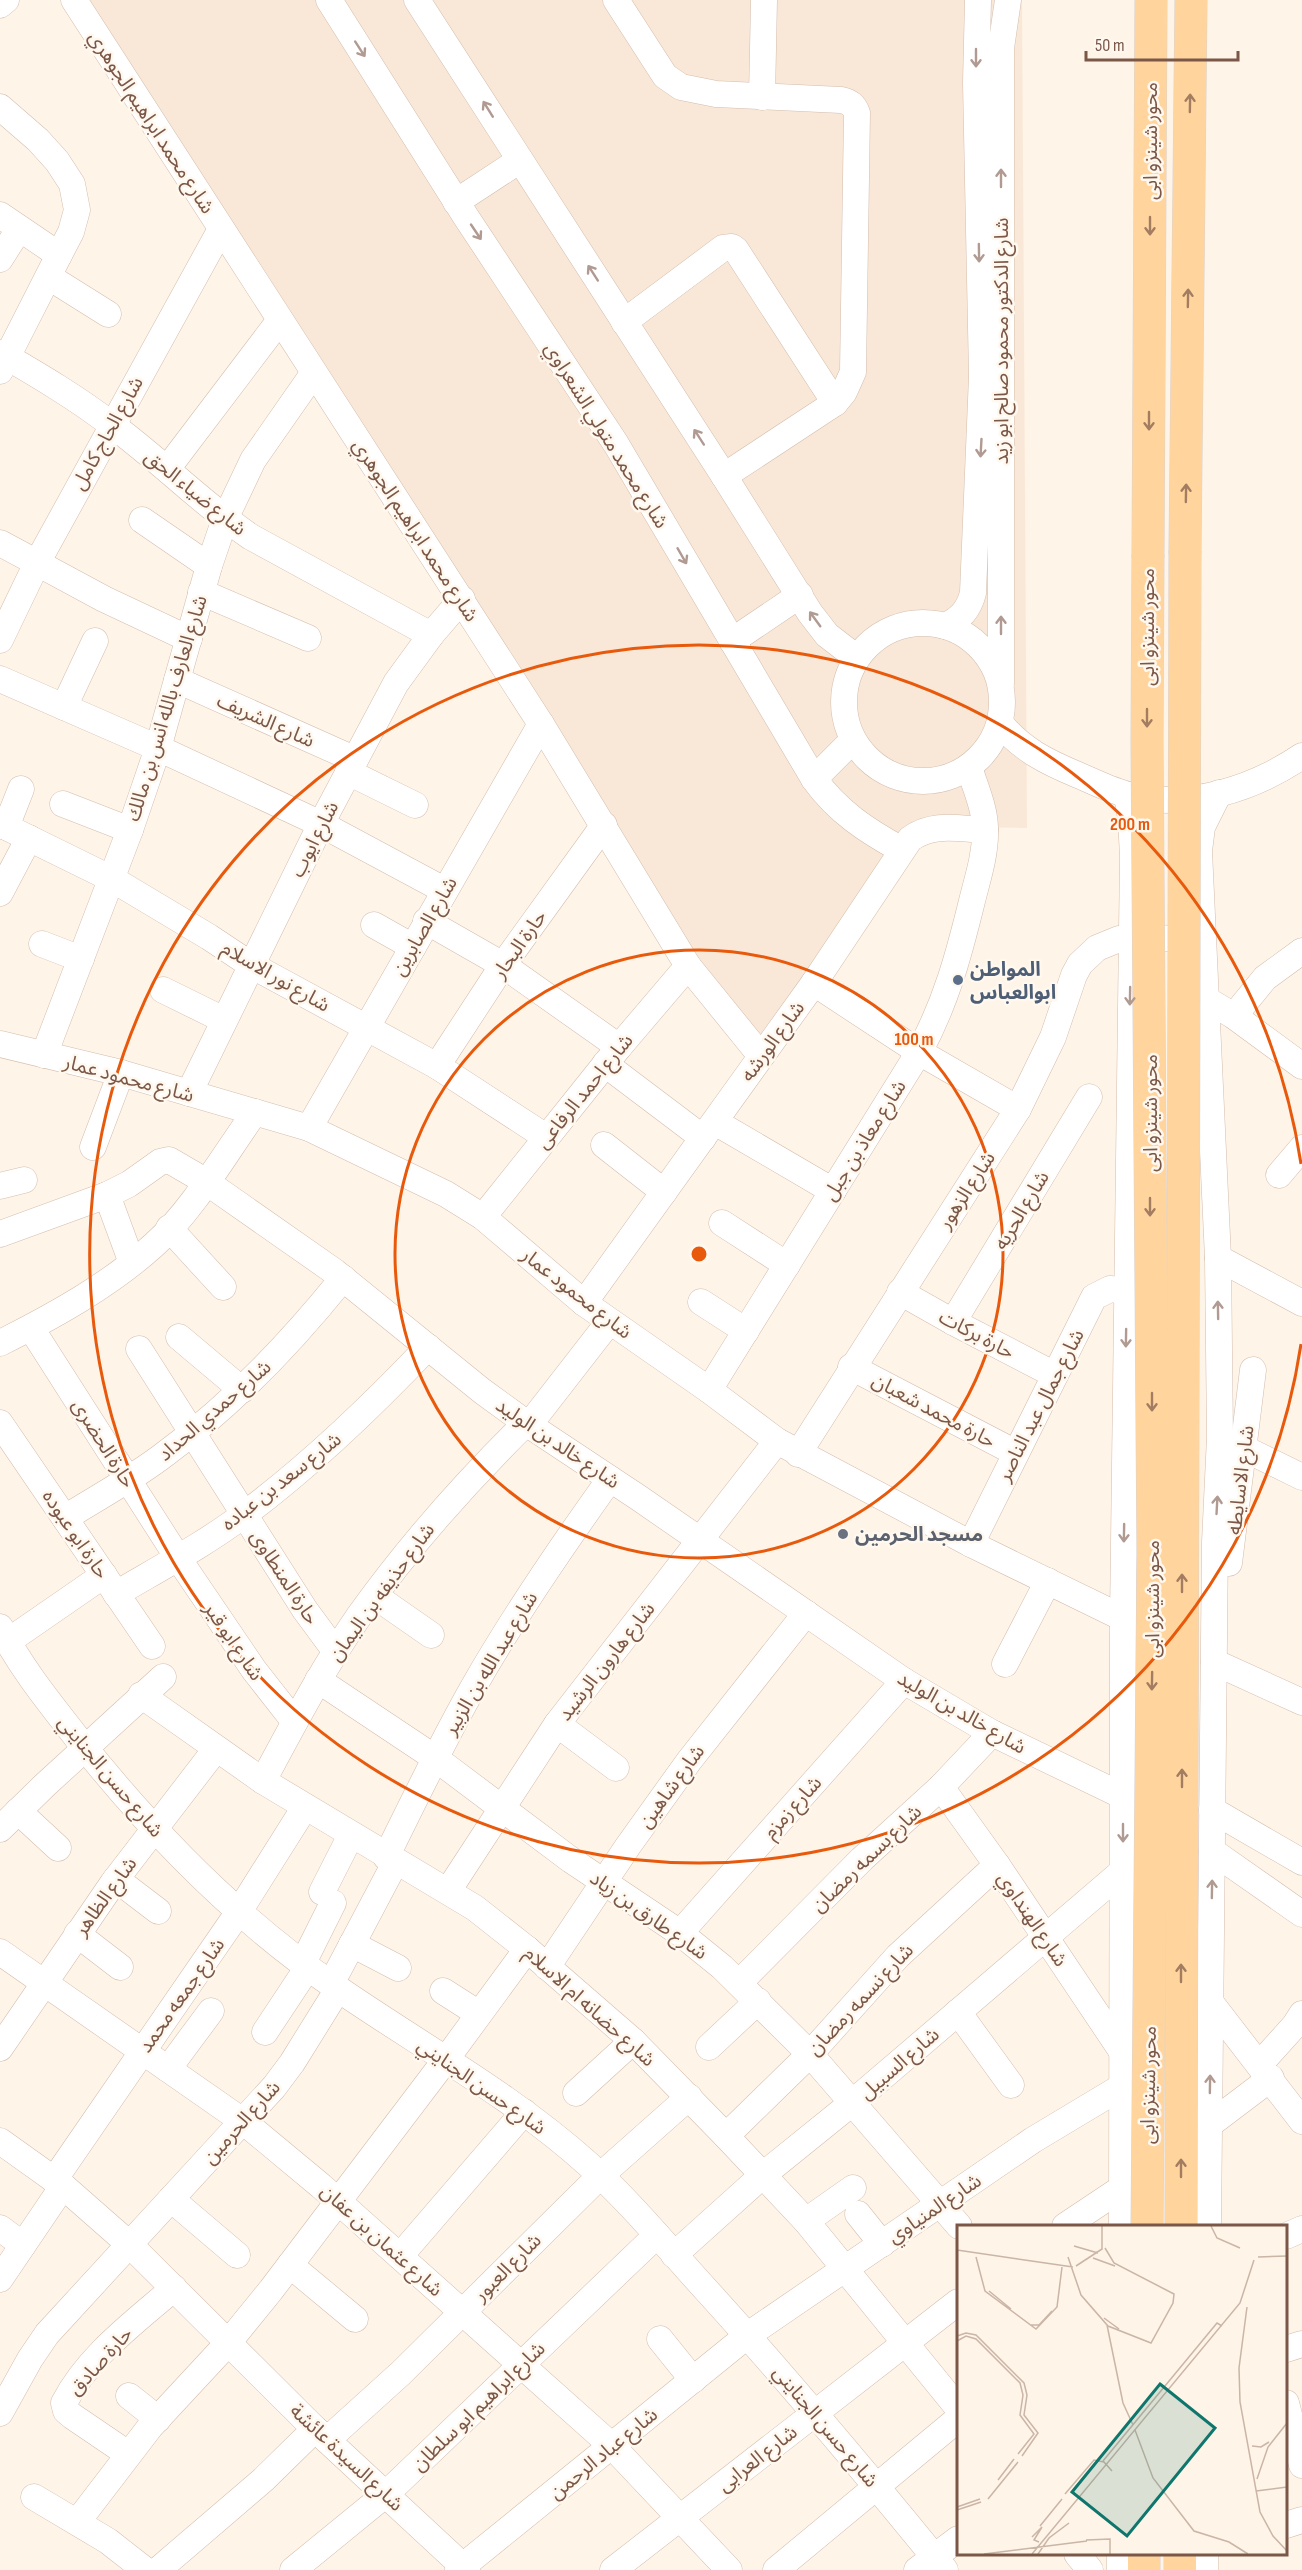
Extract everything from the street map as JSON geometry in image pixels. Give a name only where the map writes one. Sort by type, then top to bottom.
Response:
[{"type":"main road","name":"محور شينزو ابى","points":[[1147,2225],[1153,1556],[1147,752],[1151,0]]},
{"type":"main road","name":"محور شينزو ابى","points":[[1181,2225],[1185,551],[1191,0]]},
{"type":"street","points":[[0,5],[6,0]]},
{"type":"street","name":"شارع محمد ابراهيم الجوهري","points":[[74,0],[313,374],[462,599],[604,825],[688,966],[761,1056]]},
{"type":"street","name":"شارع محمد متولي الشعراوي","points":[[328,0],[456,202],[616,444],[814,779],[825,794],[853,821],[902,850]]},
{"type":"street","points":[[417,0],[822,629],[837,644],[857,658]]},
{"type":"street","points":[[615,0],[664,76],[681,87],[698,92],[849,101],[856,113],[853,372],[848,386],[835,403],[724,476]]},
{"type":"street","points":[[762,97],[764,0]]},
{"type":"street","name":"شارع الدكتور محمود صالح ابو زيد","points":[[945,626],[961,617],[971,602],[975,549],[982,376],[976,83],[978,0]]},
{"type":"street","name":"شارع الدكتور محمود صالح ابو زيد","points":[[1001,683],[1001,48],[1008,0]]},
{"type":"street","points":[[0,107],[38,140],[57,161],[72,184],[76,210],[71,231],[54,266],[2,360]]},
{"type":"street","points":[[456,202],[520,160]]},
{"type":"street","points":[[9,222],[108,314]]},
{"type":"street","points":[[0,259],[9,222]]},
{"type":"street","name":"شارع الحاج كامل","points":[[0,640],[37,563],[221,229]]},
{"type":"street","points":[[624,322],[723,248],[732,247],[736,249],[835,403]]},
{"type":"street","points":[[167,469],[280,320]]},
{"type":"street","name":"شارع ضياء الحق","points":[[2,360],[112,424],[225,519],[251,537],[431,635]]},
{"type":"street","name":"شارع العارف بالله انس بن مالك","points":[[44,1055],[112,879],[158,748],[201,592],[225,519],[254,460],[313,374]]},
{"type":"street","points":[[142,520],[209,566]]},
{"type":"street","points":[[0,543],[104,599],[189,639]]},
{"type":"street","points":[[975,549],[1001,550]]},
{"type":"street","points":[[201,592],[308,638]]},
{"type":"street","points":[[732,641],[800,596]]},
{"type":"street","name":"شارع ايوب","points":[[189,1093],[321,824],[396,683],[431,635],[462,599]]},
{"type":"street","points":[[974,763],[995,736],[1000,723],[1003,696],[1001,683],[985,651],[967,636],[945,626],[931,623],[903,625],[877,638],[857,658],[848,678],[844,713],[853,740],[860,751],[880,769],[904,780],[938,780],[974,763],[1047,762]]},
{"type":"street","points":[[64,707],[95,641]]},
{"type":"street","points":[[0,679],[158,748],[321,824],[444,890]]},
{"type":"street","name":"شارع الشريف","points":[[177,680],[351,765],[415,804]]},
{"type":"street","points":[[1000,723],[1021,746],[1047,762],[1126,795],[1162,800],[1219,794],[1265,777],[1302,756]]},
{"type":"street","name":"شارع الصابرين","points":[[309,1128],[541,724]]},
{"type":"street","points":[[814,779],[853,740]]},
{"type":"street","name":"شارع معاذ بن جبل","points":[[709,1390],[933,1026],[954,974],[983,859],[985,818],[974,763]]},
{"type":"street","points":[[3,825],[21,789]]},
{"type":"street","points":[[1208,2225],[1215,1542],[1220,1437],[1218,1258],[1207,1000],[1201,938],[1199,838],[1206,817],[1219,794]]},
{"type":"street","points":[[1122,2225],[1123,1618],[1133,856],[1131,819],[1126,795]]},
{"type":"street","points":[[63,804],[130,830]]},
{"type":"street","name":"شارع نور الاسلام","points":[[3,825],[112,879],[251,965],[437,1066],[546,1137]]},
{"type":"street","name":"حارة البحار","points":[[437,1066],[503,965],[604,825]]},
{"type":"street","name":"شارع الورشه","points":[[584,1303],[814,983],[902,850],[921,831],[933,828],[986,830]]},
{"type":"street","points":[[0,893],[29,838]]},
{"type":"street","points":[[426,921],[503,965],[612,1056],[709,1130],[833,1191]]},
{"type":"street","points":[[374,926],[413,947]]},
{"type":"street","name":"شارع الزهور","points":[[787,1448],[851,1367],[1018,1109],[1053,1037],[1074,975],[1080,964],[1097,948],[1108,942],[1131,938],[1201,938]]},
{"type":"street","points":[[42,944],[81,959]]},
{"type":"street","points":[[1234,1016],[1265,978],[1302,951]]},
{"type":"street","name":"شارع احمد الرفاعى","points":[[483,1217],[612,1056],[688,966]]},
{"type":"street","points":[[814,983],[919,1052],[1018,1109]]},
{"type":"street","points":[[164,990],[224,1020]]},
{"type":"street","points":[[1207,1000],[1234,1016],[1301,1064]]},
{"type":"street","name":"شارع محمود عمار","points":[[0,1044],[122,1073],[309,1128],[446,1194],[483,1217],[609,1322],[709,1390],[787,1448],[971,1544],[1123,1618]]},
{"type":"street","points":[[93,1147],[122,1073]]},
{"type":"street","name":"شارع الحريه","points":[[953,1322],[1089,1097]]},
{"type":"street","points":[[0,1343],[31,1328],[117,1275],[156,1244],[206,1182],[255,1112]]},
{"type":"street","points":[[604,1145],[664,1192]]},
{"type":"street","points":[[1279,1175],[1302,1148]]},
{"type":"street","name":"شارع خالد بن الوليد","points":[[0,1234],[107,1195],[129,1184],[160,1162],[169,1160],[206,1182],[343,1278],[527,1424],[700,1539],[904,1681],[992,1733],[1123,1797]]},
{"type":"street","points":[[107,1195],[132,1263]]},
{"type":"street","points":[[722,1223],[787,1264]]},
{"type":"street","points":[[170,1228],[223,1287]]},
{"type":"street","points":[[1218,1258],[1302,1303]]},
{"type":"street","name":"شارع حمدي الحداد","points":[[65,1518],[127,1480],[193,1432],[242,1390],[310,1320],[343,1278]]},
{"type":"street","name":"شارع جمال عبد الناصر","points":[[971,1544],[1094,1297],[1110,1289],[1126,1291]]},
{"type":"street","name":"حارة بركات","points":[[900,1292],[1055,1375]]},
{"type":"street","points":[[701,1302],[746,1331]]},
{"type":"street","name":"شارع حذيفه بن اليمان","points":[[263,1781],[318,1680],[375,1596],[437,1515],[527,1424],[609,1322]]},
{"type":"street","name":"حارة الحضرى","points":[[31,1328],[178,1558]]},
{"type":"street","points":[[179,1337],[242,1390]]},
{"type":"street","name":"شارع سعد بن عباده","points":[[6,1650],[110,1584],[178,1558],[244,1515],[343,1433],[428,1347]]},
{"type":"street","name":"حارة المنطاوى","points":[[140,1349],[305,1610],[336,1652]]},
{"type":"street","name":"حارة محمد شعبان","points":[[851,1367],[1016,1453]]},
{"type":"street","name":"شارع الاسايطه","points":[[1226,1590],[1253,1370]]},
{"type":"street","name":"حارة ابو عبوده","points":[[3,1434],[65,1518],[152,1646]]},
{"type":"street","points":[[1220,1437],[1300,1472]]},
{"type":"street","name":"شارع هارون الرشيد","points":[[448,1891],[557,1724],[700,1539],[787,1448]]},
{"type":"street","name":"شارع عبد الله بن الزبير","points":[[391,1859],[435,1758],[517,1615],[610,1479]]},
{"type":"street","name":"شارع ابو قير","points":[[178,1558],[254,1670],[294,1721]]},
{"type":"street","points":[[1005,1664],[1048,1581]]},
{"type":"street","points":[[375,1596],[431,1635]]},
{"type":"street","name":"شارع شاهين","points":[[546,1967],[689,1761],[806,1613]]},
{"type":"street","name":"شارع حسن الجنايني","points":[[6,1650],[154,1829],[240,1910],[334,1987],[447,2058],[524,2112],[600,2176],[657,2235],[815,2412],[877,2486],[932,2566]]},
{"type":"street","points":[[1214,1662],[1302,1702]]},
{"type":"street","points":[[0,1829],[141,1695],[163,1677]]},
{"type":"street","name":"شارع طارق بن زياد","points":[[318,1680],[435,1758],[604,1882],[680,1933],[739,1983],[810,2054],[958,2225]]},
{"type":"street","name":"شارع زمزم","points":[[680,1933],[904,1681]]},
{"type":"street","name":"شارع حضانه ام الاسلام","points":[[141,1695],[263,1781],[475,1908],[633,2042],[689,2097],[806,2221],[957,2407]]},
{"type":"street","points":[[557,1724],[616,1768]]},
{"type":"street","name":"شارع بسمه رمضان","points":[[739,1983],[862,1858],[941,1787],[992,1733]]},
{"type":"street","name":"شارع الظاهر","points":[[0,2048],[116,1879],[216,1749]]},
{"type":"street","name":"شارع الهنداوي","points":[[941,1787],[997,1865],[1123,2053]]},
{"type":"street","name":"شارع جمعه محمد","points":[[0,2279],[24,2245],[58,2183],[142,2050],[240,1910],[305,1807]]},
{"type":"street","points":[[1212,1810],[1302,1862]]},
{"type":"street","points":[[18,1811],[58,1848]]},
{"type":"street","points":[[265,2032],[305,1965],[351,1835]]},
{"type":"street","points":[[1212,1851],[1302,1914]]},
{"type":"street","name":"شارع الحرمين","points":[[0,2413],[30,2359],[47,2334],[244,2122],[292,2063],[334,1987],[391,1859]]},
{"type":"street","name":"شارع نسمه رمضان","points":[[726,2136],[810,2054],[898,1956],[997,1865]]},
{"type":"street","name":"شارع السبيل","points":[[674,2255],[763,2175],[852,2103],[1123,1871]]},
{"type":"street","points":[[116,1879],[158,1911]]},
{"type":"street","points":[[77,1934],[120,1967]]},
{"type":"street","points":[[352,1944],[398,1968]]},
{"type":"street","points":[[78,2521],[128,2454],[228,2343],[290,2265],[447,2058],[526,1949]]},
{"type":"street","name":"شارع عثمان بن عفان","points":[[0,1952],[244,2122],[337,2201],[612,2446],[681,2518],[716,2566]]},
{"type":"street","points":[[443,1991],[479,2014]]},
{"type":"street","points":[[709,2047],[758,2001]]},
{"type":"street","points":[[1211,2003],[1302,2121]]},
{"type":"street","points":[[168,2069],[211,2011]]},
{"type":"street","points":[[958,2012],[1011,2085]]},
{"type":"street","points":[[1209,2125],[1265,2071],[1302,2014]]},
{"type":"street","points":[[576,2093],[633,2042]]},
{"type":"street","name":"شارع المنياوي","points":[[748,2335],[1033,2140],[1123,2086]]},
{"type":"street","name":"شارع العبور","points":[[144,2569],[255,2487],[321,2434],[463,2312],[600,2176],[689,2097]]},
{"type":"street","points":[[400,2256],[524,2112]]},
{"type":"street","name":"شارع السيدة عائشة","points":[[0,2141],[58,2183],[129,2244],[321,2434],[462,2569]]},
{"type":"street","points":[[1066,2225],[1122,2187]]},
{"type":"street","points":[[806,2221],[853,2188]]},
{"type":"street","points":[[171,2199],[237,2255]]},
{"type":"street","points":[[858,2214],[882,2244]]},
{"type":"street","points":[[0,2228],[24,2245]]},
{"type":"street","points":[[1287,2236],[1302,2229]]},
{"type":"street","name":"شارع ابراهيم ابو سلطان","points":[[294,2570],[386,2494],[657,2235]]},
{"type":"street","points":[[290,2265],[355,2319]]},
{"type":"street","name":"حارة صادق","points":[[128,2454],[72,2416],[66,2411],[64,2403],[82,2376],[106,2348],[174,2288]]},
{"type":"street","name":"شارع العرابى","points":[[613,2570],[957,2303]]},
{"type":"street","name":"شارع عباد الرحمن","points":[[462,2569],[748,2335]]},
{"type":"street","points":[[660,2339],[693,2380]]},
{"type":"street","points":[[1287,2349],[1302,2344]]},
{"type":"street","points":[[129,2396],[158,2419]]},
{"type":"street","points":[[1287,2406],[1300,2452]]},
{"type":"street","points":[[776,2570],[957,2419]]},
{"type":"street","points":[[34,2497],[78,2521],[144,2569]]},
{"type":"street","points":[[1287,2525],[1302,2520]]},
{"type":"street","points":[[932,2566],[957,2541]]},
{"type":"street","points":[[1079,2555],[1090,2570]]},
{"type":"shaded area","points":[[66,0],[1022,0],[1027,828],[907,826],[756,1060]]},
{"type":"place","name":"المواطن ابوالعباس","points":[[958,980]]},
{"type":"place","name":"مسجد الحرمين","points":[[843,1534]]}]
